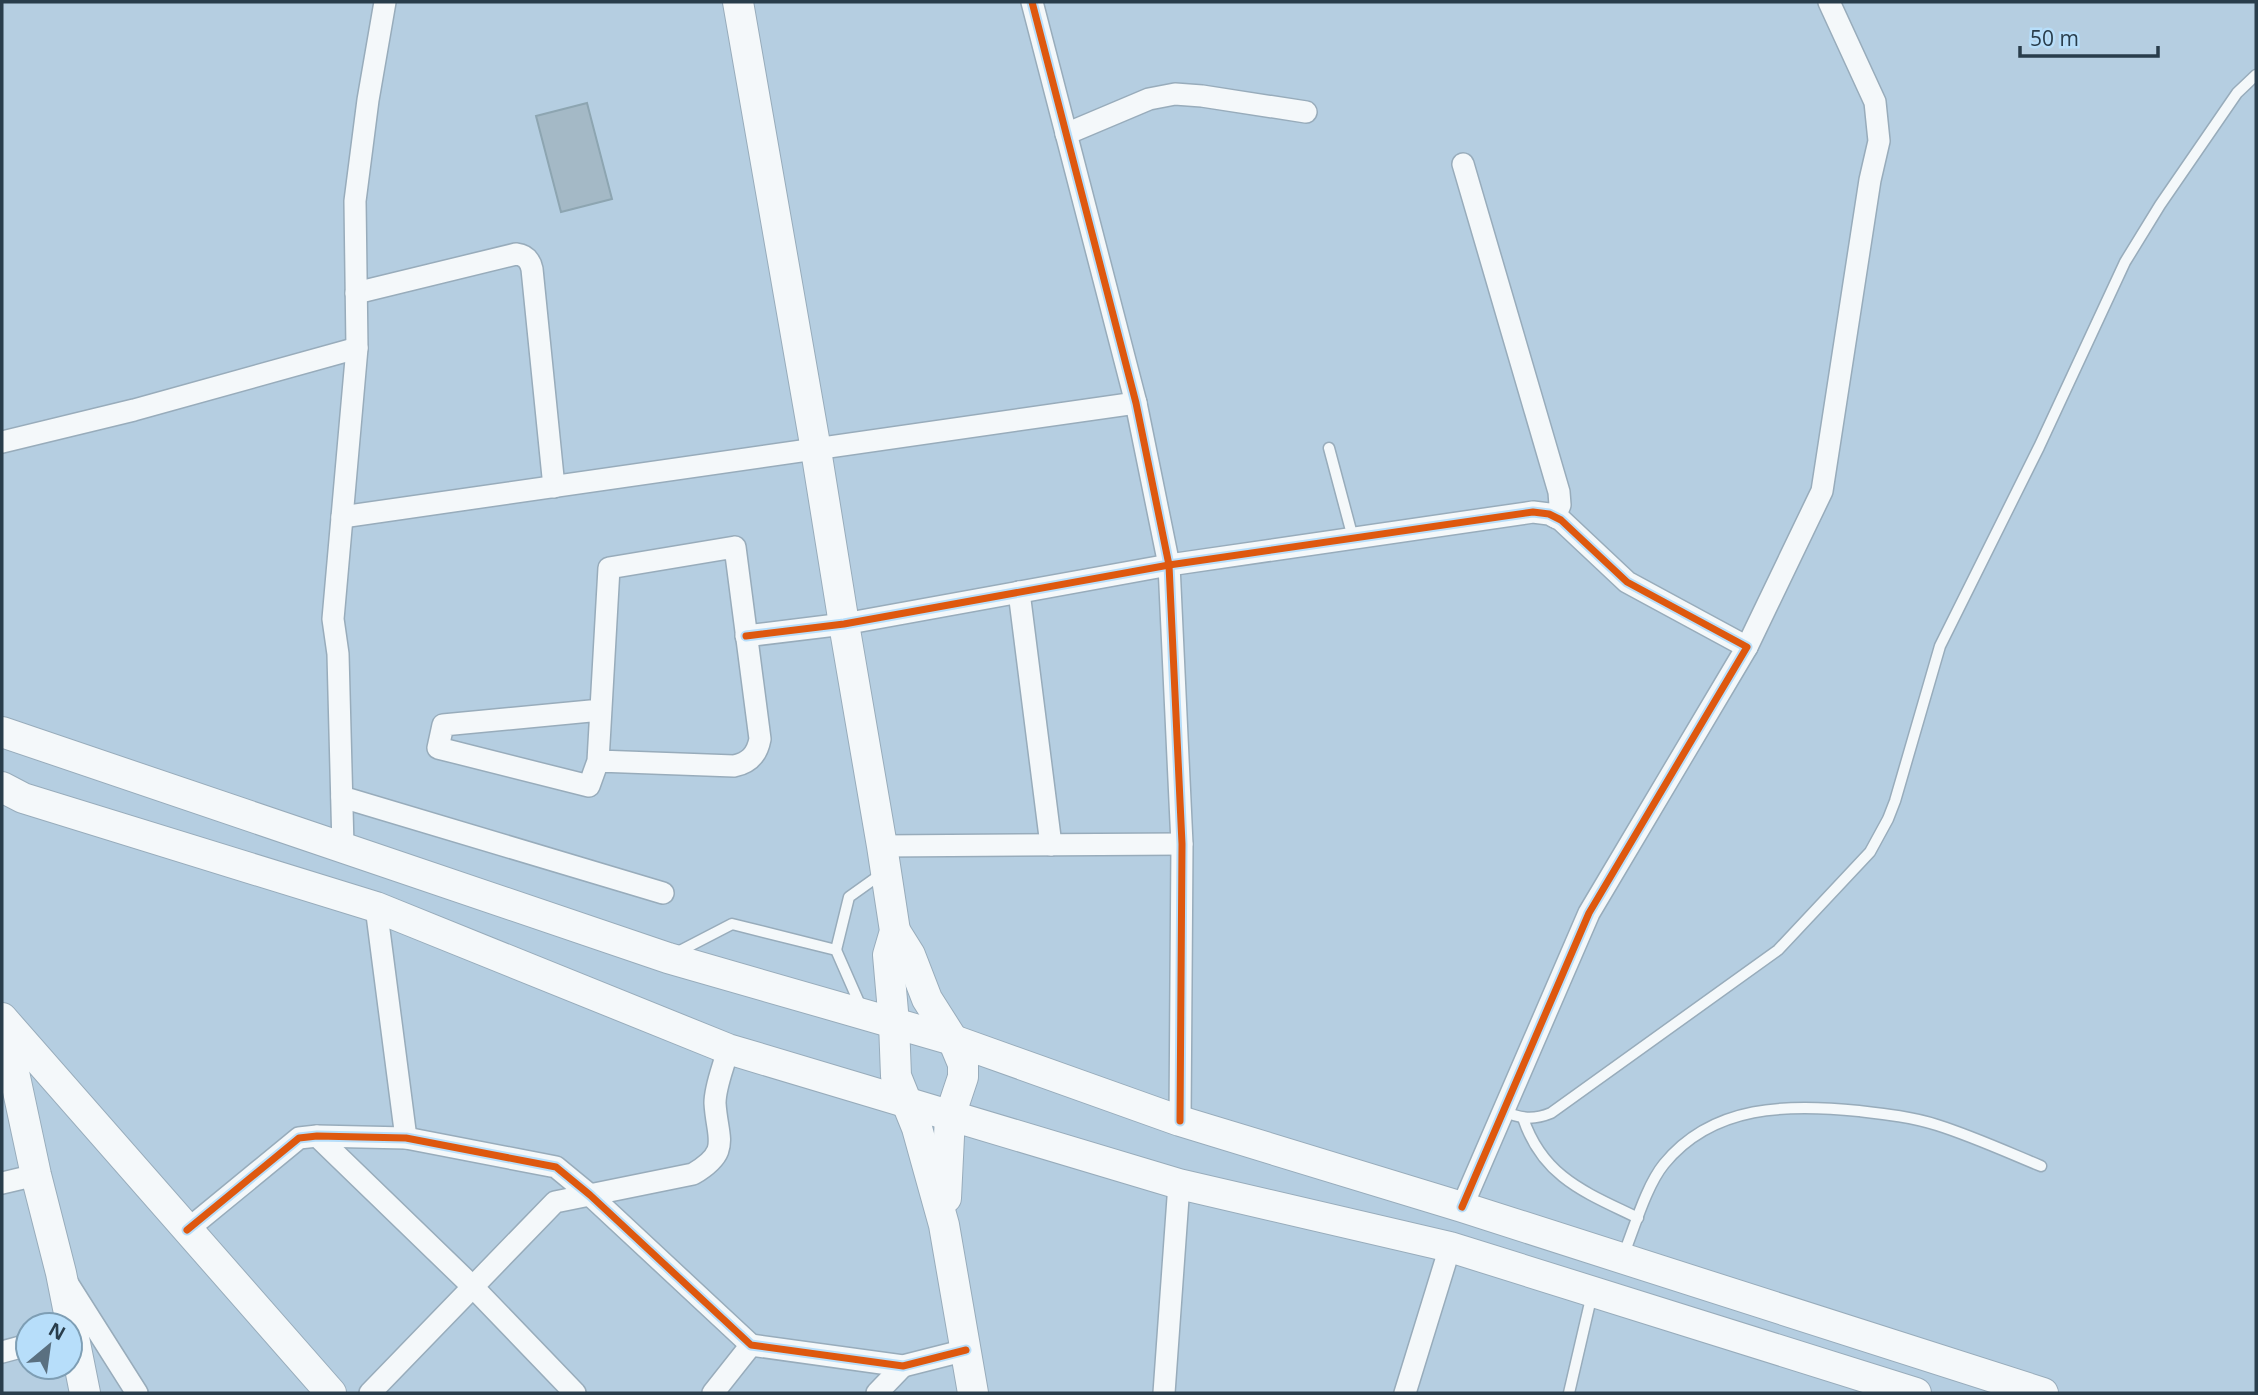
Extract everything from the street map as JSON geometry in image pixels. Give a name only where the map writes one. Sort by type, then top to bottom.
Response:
[{"type":"main road","points":[[738,2],[816,450],[895,931],[910,954],[927,999],[953,1040],[963,1064],[963,1077],[950,1115],[944,1225]]},
{"type":"main road","points":[[2,732],[668,958],[953,1040],[1180,1121],[1462,1207],[2043,1393]]},
{"type":"main road","points":[[2,787],[23,798],[376,908],[728,1049],[1179,1184],[1450,1247],[1916,1393]]},
{"type":"main road","points":[[895,931],[888,955],[896,1076],[920,1138],[944,1225],[973,1393]]},
{"type":"main road","points":[[2,1018],[68,1311]]},
{"type":"main road","points":[[2,1018],[331,1393]]},
{"type":"street","points":[[343,848],[338,654],[332,619],[357,348],[355,201],[368,100],[385,2]]},
{"type":"street","points":[[1032,2],[1136,403],[1169,565],[1182,844],[1180,1121]]},
{"type":"street","points":[[1462,1207],[1514,1114],[1589,913],[1747,647],[1822,491],[1870,180],[1879,141],[1875,102],[1829,2]]},
{"type":"street","points":[[1066,134],[1149,99],[1175,94],[1306,112]]},
{"type":"street","points":[[1463,164],[1559,492],[1560,505],[1555,516]]},
{"type":"street","points":[[356,293],[516,254],[529,260],[554,487]]},
{"type":"street","points":[[2,442],[134,410],[357,348]]},
{"type":"street","points":[[342,517],[1136,403]]},
{"type":"street","points":[[747,636],[844,624],[1169,565],[1533,512],[1555,516],[1561,520],[1627,582],[1747,647]]},
{"type":"street","points":[[598,761],[734,766],[749,760],[755,754],[760,739],[735,547],[609,568],[601,710],[598,761],[589,786],[438,748],[443,725],[601,710]]},
{"type":"street","points":[[1019,592],[1051,845]]},
{"type":"street","points":[[342,797],[663,893]]},
{"type":"street","points":[[884,858],[1051,845],[1182,844]]},
{"type":"street","points":[[376,908],[406,1138]]},
{"type":"street","points":[[370,1393],[555,1202],[693,1174],[706,1167],[721,1143],[715,1101],[728,1049]]},
{"type":"street","points":[[317,1136],[472,1286],[575,1393]]},
{"type":"street","points":[[187,1230],[299,1138],[406,1138],[556,1167],[590,1195],[751,1345],[903,1366],[966,1350]]},
{"type":"street","points":[[2,1183],[36,1175]]},
{"type":"street","points":[[1164,1393],[1179,1184]]},
{"type":"street","points":[[1405,1393],[1450,1247]]},
{"type":"street","points":[[61,1273],[137,1393]]},
{"type":"street","points":[[713,1393],[751,1345]]},
{"type":"street","points":[[877,1393],[903,1366]]},
{"type":"lane","points":[[1514,1114],[1534,1119],[1551,1113],[1778,950],[1870,852],[1895,801],[1940,646],[2039,447],[2125,262],[2160,205],[2238,93],[2256,75]]},
{"type":"lane","points":[[1329,448],[1353,538]]},
{"type":"lane","points":[[864,1013],[836,950],[849,897],[884,858]]},
{"type":"lane","points":[[668,958],[732,924],[836,950]]},
{"type":"lane","points":[[1622,1258],[1656,1174],[1686,1142],[1718,1122],[1736,1115],[1772,1108],[1847,1110],[1909,1117],[1938,1125],[2041,1166]]},
{"type":"lane","points":[[1514,1114],[1552,1168],[1577,1188],[1638,1218]]},
{"type":"lane","points":[[1569,1393],[1592,1292]]},
{"type":"building","points":[[587,103],[612,199],[561,212],[536,116]]},
{"type":"cycle path","points":[[1032,2],[1136,403],[1169,565],[1182,844],[1180,1121]]},
{"type":"cycle path","points":[[746,636],[844,624],[1169,565],[1533,512],[1549,514],[1561,520],[1627,582],[1747,647],[1589,913],[1462,1207]]},
{"type":"cycle path","points":[[187,1230],[299,1138],[406,1138],[556,1167],[590,1195],[751,1345],[903,1366],[966,1350]]}]
